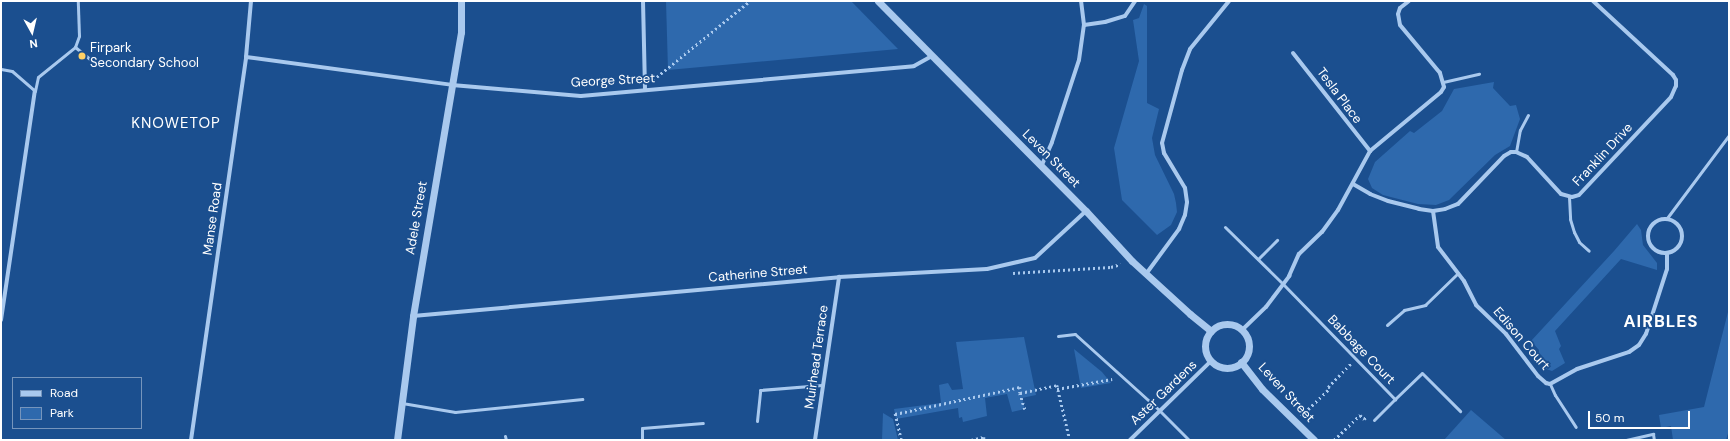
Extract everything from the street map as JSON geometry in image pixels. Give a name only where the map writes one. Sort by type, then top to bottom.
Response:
[{"type":"street","name":"Manse Road","points":[[191,440],[246,57],[251,1]]},
{"type":"street","name":"Adele Street","points":[[397,440],[413,316],[461,32],[460,1]]},
{"type":"street","points":[[643,1],[645,88]]},
{"type":"street","name":"Leven Street","points":[[878,1],[1086,211],[1146,274],[1211,331]]},
{"type":"street","points":[[1041,167],[1052,142],[1079,60],[1084,25],[1081,1]]},
{"type":"street","points":[[1084,25],[1105,22],[1125,16],[1135,1]]},
{"type":"street","points":[[1146,274],[1178,229],[1185,215],[1187,202],[1185,188],[1164,153],[1162,143],[1182,70],[1190,49],[1230,1]]},
{"type":"street","points":[[1242,330],[1266,307],[1289,276],[1299,254],[1322,232],[1338,210],[1354,184],[1370,151],[1441,92],[1444,87],[1440,73],[1400,25],[1398,14],[1400,8],[1408,1]]},
{"type":"street","name":"Franklin Drive","points":[[1516,152],[1527,157],[1562,194],[1569,197],[1579,195],[1587,189],[1671,97],[1676,86],[1676,80],[1673,74],[1593,1]]},
{"type":"street","name":"Tesla Place","points":[[1293,53],[1370,151]]},
{"type":"street","name":"George Street","points":[[246,57],[452,85],[581,96],[645,88],[914,66],[932,56]]},
{"type":"street","points":[[1,320],[35,91]]},
{"type":"street","points":[[1354,184],[1370,194],[1388,201],[1433,211],[1445,209],[1458,204],[1504,156],[1511,152],[1516,152]]},
{"type":"street","name":"Catherine Street","points":[[413,316],[839,277],[987,269],[1035,258],[1086,211]]},
{"type":"street","name":"Edison Court","points":[[1433,211],[1438,247],[1464,281],[1476,305],[1506,334],[1538,376],[1546,383],[1550,384],[1577,369],[1597,361],[1629,352],[1639,345],[1646,334],[1667,269],[1666,254]]},
{"type":"street","points":[[1667,218],[1678,224],[1682,234],[1680,245],[1672,252],[1666,254],[1660,253],[1651,246],[1647,235],[1652,224],[1657,220],[1667,218]]},
{"type":"street","name":"Muirhead Terrace","points":[[815,440],[839,277]]},
{"type":"street","points":[[1226,324],[1236,325],[1248,338],[1249,346],[1247,356],[1236,366],[1227,368],[1219,366],[1211,361],[1205,346],[1211,331],[1218,326],[1226,324]]},
{"type":"street","name":"Aster Gardens","points":[[1130,440],[1159,410],[1211,361]]},
{"type":"street","name":"Leven Street","points":[[1241,362],[1262,389],[1314,440]]},
{"type":"lane","points":[[1,69],[12,71],[35,91],[38,77],[75,47],[79,36],[78,1]]},
{"type":"lane","points":[[75,47],[96,64]]},
{"type":"lane","points":[[1443,82],[1479,74]]},
{"type":"lane","points":[[1516,152],[1520,130],[1528,115]]},
{"type":"lane","points":[[1667,218],[1729,135]]},
{"type":"lane","points":[[1569,197],[1570,219],[1574,232],[1580,242],[1589,251]]},
{"type":"lane","name":"Babbage Court","points":[[1225,227],[1395,399],[1422,373],[1460,411]]},
{"type":"lane","points":[[1258,259],[1277,240]]},
{"type":"lane","points":[[1387,325],[1404,310],[1425,304],[1458,273]]},
{"type":"lane","points":[[1058,336],[1075,334],[1159,410],[1189,440]]},
{"type":"lane","points":[[1550,384],[1555,395],[1576,427]]},
{"type":"lane","points":[[757,421],[760,390],[822,385]]},
{"type":"lane","points":[[402,402],[455,412],[582,399]]},
{"type":"lane","points":[[1374,420],[1395,399]]},
{"type":"lane","points":[[642,440],[642,428],[703,423]]},
{"type":"lane","points":[[1626,440],[1653,434],[1654,440]]},
{"type":"lane","points":[[505,436],[506,440]]},
{"type":"path","points":[[645,88],[750,1]]},
{"type":"path","points":[[1009,272],[1017,273],[1111,267],[1132,260]]},
{"type":"path","points":[[1295,422],[1330,388],[1328,387],[1356,358]]},
{"type":"path","points":[[1057,389],[1123,377]]},
{"type":"path","points":[[1020,393],[1057,386],[1070,440]]},
{"type":"path","points":[[901,440],[895,414],[1020,387],[1020,393],[1025,409]]},
{"type":"path","points":[[1334,440],[1360,415],[1364,419],[1369,414]]},
{"type":"path","points":[[971,440],[984,437],[984,440]]},
{"type":"green space","points":[[666,1],[851,1],[898,49],[668,70]]},
{"type":"green space","points":[[1144,4],[1147,6],[1147,103],[1159,109],[1152,138],[1155,155],[1174,194],[1177,212],[1171,225],[1157,235],[1122,200],[1114,148],[1139,61],[1133,20],[1139,18]]},
{"type":"green space","points":[[1494,82],[1493,88],[1510,106],[1516,105],[1520,119],[1510,146],[1495,155],[1449,200],[1436,205],[1418,204],[1383,195],[1372,188],[1368,179],[1375,162],[1410,131],[1414,133],[1442,111],[1454,89]]},
{"type":"green space","points":[[1637,224],[1641,230],[1643,245],[1657,263],[1657,270],[1621,259],[1555,331],[1561,346],[1559,349],[1565,363],[1552,371],[1546,369],[1539,358],[1539,350],[1531,341]]},
{"type":"green space","points":[[1729,308],[1729,430],[1726,440],[1673,440],[1671,426],[1661,428],[1659,415],[1704,407]]},
{"type":"green space","points":[[1024,337],[1036,395],[1022,398],[1025,409],[1012,412],[1007,394],[985,398],[987,416],[963,422],[962,417],[959,418],[958,408],[896,419],[894,409],[941,403],[939,385],[948,383],[952,390],[963,389],[956,342]]},
{"type":"green space","points":[[1074,349],[1102,372],[1111,383],[1081,388]]},
{"type":"green space","points":[[1471,410],[1506,440],[1444,440]]},
{"type":"green space","points":[[883,413],[893,419],[898,440],[882,440]]},
{"type":"place","name":"Firpark Secondary School","points":[[82,56]]},
{"type":"district","name":"KNOWETOP","points":[[176,124]]},
{"type":"district","name":"AIRBLES","points":[[1661,322]]}]
